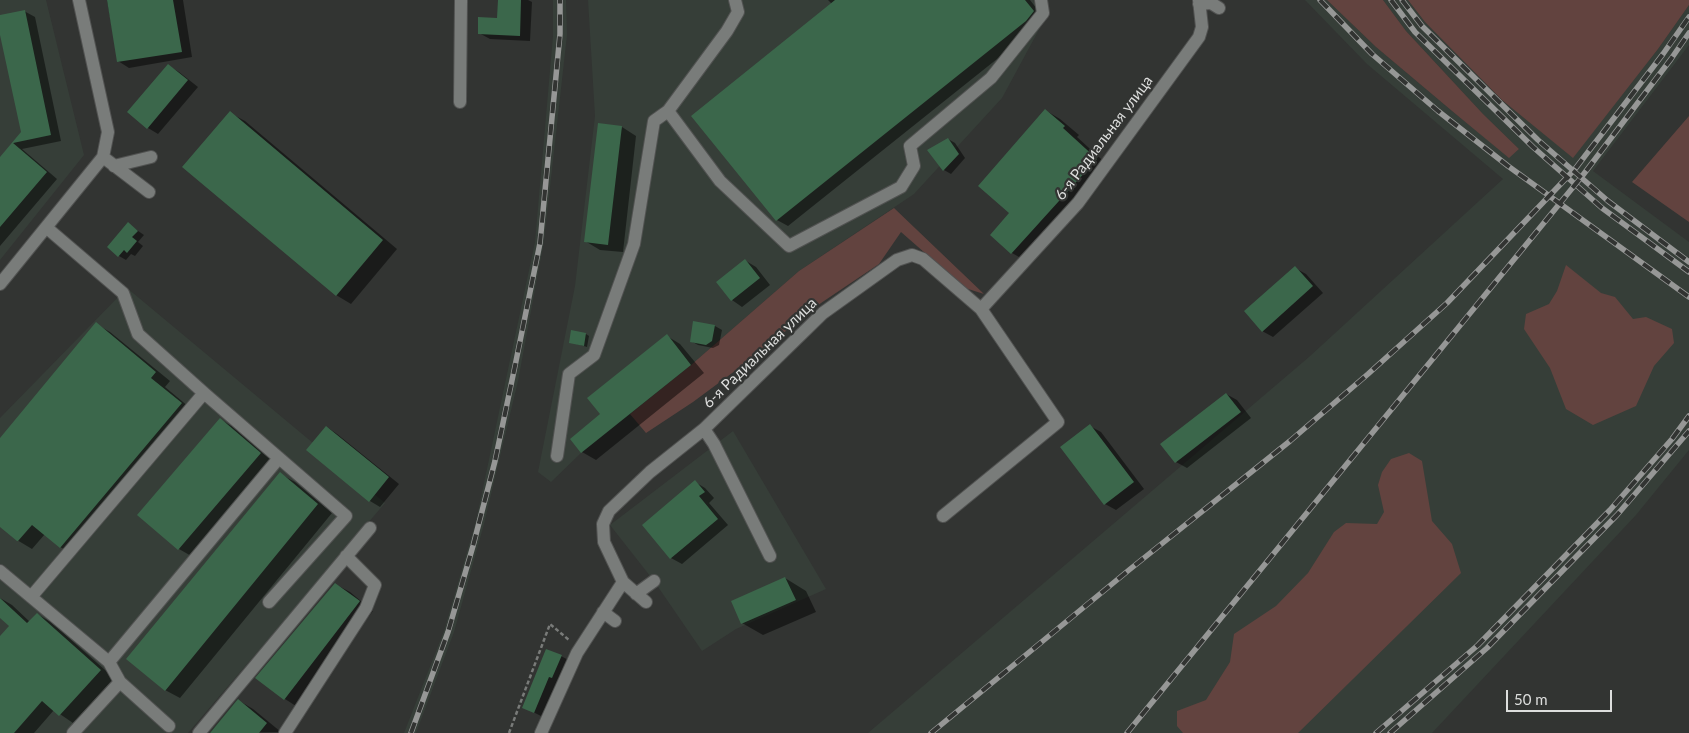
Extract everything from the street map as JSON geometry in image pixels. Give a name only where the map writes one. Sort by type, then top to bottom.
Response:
[{"type":"street","points":[[0,284],[103,158],[108,132],[79,0]]},
{"type":"street","points":[[460,102],[461,0]]},
{"type":"street","points":[[557,456],[569,374],[594,355],[634,244],[654,121],[668,111],[727,31],[738,12],[735,0]]},
{"type":"street","points":[[668,111],[720,181],[789,246],[901,187],[914,166],[910,146],[991,78],[1043,13],[1041,0]]},
{"type":"street","points":[[1199,2],[1211,3],[1219,8]]},
{"type":"street","name":"6-я Радиальная улица","points":[[622,582],[604,542],[603,524],[609,511],[650,472],[704,429],[822,313],[897,260],[912,255],[923,259],[981,309],[1078,203],[1199,37],[1202,27],[1199,2]]},
{"type":"street","points":[[114,166],[151,157]]},
{"type":"street","points":[[103,158],[149,192]]},
{"type":"street","points":[[47,228],[123,293],[138,334],[346,516],[269,602]]},
{"type":"street","points":[[943,516],[1058,422],[981,309]]},
{"type":"street","points":[[31,597],[204,393]]},
{"type":"street","points":[[704,429],[714,444],[770,556]]},
{"type":"street","points":[[109,662],[279,458]]},
{"type":"street","points":[[198,733],[370,528]]},
{"type":"street","points":[[285,733],[366,608],[376,585],[346,556]]},
{"type":"street","points":[[0,571],[109,662],[120,682],[169,726]]},
{"type":"street","points":[[636,594],[654,581]]},
{"type":"street","points":[[541,733],[580,649],[622,582],[646,602]]},
{"type":"street","points":[[604,612],[615,621]]},
{"type":"street","points":[[73,733],[120,682]]},
{"type":"path","points":[[509,733],[550,624],[580,649]]},
{"type":"shaded area","points":[[0,0],[46,0],[84,155],[0,260]]},
{"type":"shaded area","points":[[553,0],[566,0],[567,35],[544,241],[518,381],[484,524],[454,632],[416,733],[404,733],[444,631],[476,521],[535,242],[553,36]]},
{"type":"shaded area","points":[[588,0],[1048,0],[1048,13],[1002,98],[914,194],[799,271],[691,365],[581,453],[551,482],[538,472],[575,286],[595,116]]},
{"type":"shaded area","points":[[1305,0],[1327,0],[1376,47],[1509,157],[1519,149],[1483,114],[1406,31],[1383,0],[1408,0],[1425,22],[1502,100],[1573,157],[1658,49],[1689,5],[1689,45],[1593,171],[1689,242],[1689,450],[1636,515],[1432,733],[868,733],[1309,357],[1503,179],[1367,64]]},
{"type":"shaded area","points":[[1327,0],[1383,0],[1406,31],[1483,114],[1519,149],[1509,158],[1376,47]]},
{"type":"shaded area","points":[[1408,0],[1689,0],[1689,5],[1658,49],[1573,158],[1502,100],[1425,22]]},
{"type":"shaded area","points":[[1689,116],[1689,222],[1632,182]]},
{"type":"shaded area","points":[[894,208],[984,294],[965,288],[901,232],[879,264],[821,303],[693,402],[646,433],[630,414],[691,365],[799,271]]},
{"type":"shaded area","points":[[1566,265],[1601,293],[1615,297],[1633,319],[1646,317],[1672,329],[1674,343],[1654,366],[1636,406],[1593,425],[1566,409],[1550,368],[1524,329],[1526,314],[1549,304],[1557,291]]},
{"type":"shaded area","points":[[127,288],[385,503],[188,733],[0,733],[0,418]]},
{"type":"shaded area","points":[[733,431],[826,589],[736,629],[702,651],[654,581],[610,525]]},
{"type":"shaded area","points":[[1409,453],[1422,461],[1432,521],[1452,544],[1461,573],[1298,733],[1183,733],[1177,726],[1177,711],[1206,700],[1230,662],[1234,634],[1276,606],[1308,573],[1334,532],[1346,523],[1377,524],[1384,512],[1378,485],[1382,472],[1391,459]]},
{"type":"building","points":[[107,0],[173,0],[182,52],[117,62]]},
{"type":"building","points":[[498,0],[521,0],[520,36],[478,34],[478,17],[497,18]]},
{"type":"building","points":[[835,0],[1025,0],[1034,11],[1026,21],[776,221],[691,116]]},
{"type":"building","points":[[25,10],[51,135],[13,143],[47,172],[0,227],[0,157],[21,132],[0,35],[0,15]]},
{"type":"building","points":[[168,64],[188,80],[147,129],[127,112]]},
{"type":"building","points":[[1045,109],[1065,126],[1063,128],[1097,159],[1011,254],[990,235],[1009,213],[978,186]]},
{"type":"building","points":[[230,111],[383,240],[336,296],[182,167]]},
{"type":"building","points":[[598,123],[622,126],[608,245],[584,242]]},
{"type":"building","points":[[948,138],[959,154],[943,171],[927,150]]},
{"type":"building","points":[[128,222],[138,231],[132,237],[137,241],[127,253],[124,250],[118,257],[107,247]]},
{"type":"building","points":[[745,259],[760,278],[731,301],[716,282]]},
{"type":"building","points":[[1295,266],[1313,286],[1262,332],[1244,311]]},
{"type":"building","points":[[693,321],[715,325],[712,341],[706,345],[690,342]]},
{"type":"building","points":[[96,322],[156,372],[151,378],[182,403],[60,548],[32,525],[17,541],[0,527],[0,438]]},
{"type":"building","points":[[571,330],[586,333],[584,346],[569,343]]},
{"type":"building","points":[[667,334],[691,365],[581,453],[570,439],[600,414],[587,398]]},
{"type":"building","points":[[1226,393],[1241,412],[1175,463],[1160,444]]},
{"type":"building","points":[[220,418],[261,453],[178,550],[137,515]]},
{"type":"building","points":[[1090,424],[1134,482],[1104,505],[1060,447]]},
{"type":"building","points":[[326,426],[389,477],[369,502],[306,450]]},
{"type":"building","points":[[280,472],[318,504],[165,691],[126,659]]},
{"type":"building","points":[[695,480],[705,492],[699,496],[718,519],[670,559],[642,525]]},
{"type":"building","points":[[785,577],[796,600],[741,624],[731,601]]},
{"type":"building","points":[[335,583],[360,601],[284,700],[255,678]]},
{"type":"building","points":[[0,598],[27,623],[37,613],[101,670],[59,716],[42,701],[14,733],[0,733],[0,636],[9,626],[0,618]]},
{"type":"building","points":[[546,649],[562,655],[552,678],[549,677],[534,713],[522,708]]},
{"type":"building","points":[[238,699],[267,723],[259,733],[210,733]]},
{"type":"railway","points":[[411,733],[448,632],[473,546],[495,461],[515,366],[540,243],[560,34],[560,0]]},
{"type":"railway","points":[[1320,0],[1372,54],[1438,111],[1508,166],[1689,297]]},
{"type":"railway","points":[[1391,0],[1415,32],[1533,147],[1602,208],[1689,272]]},
{"type":"railway","points":[[1402,0],[1422,26],[1538,140],[1608,201],[1689,262]]},
{"type":"railway","points":[[931,733],[1129,570],[1290,441],[1447,303],[1575,169],[1689,17]]},
{"type":"railway","points":[[1127,733],[1583,175],[1689,33]]},
{"type":"railway","points":[[1376,733],[1478,645],[1610,510],[1672,439],[1689,416]]},
{"type":"railway","points":[[1390,733],[1487,648],[1617,515],[1689,431]]}]
